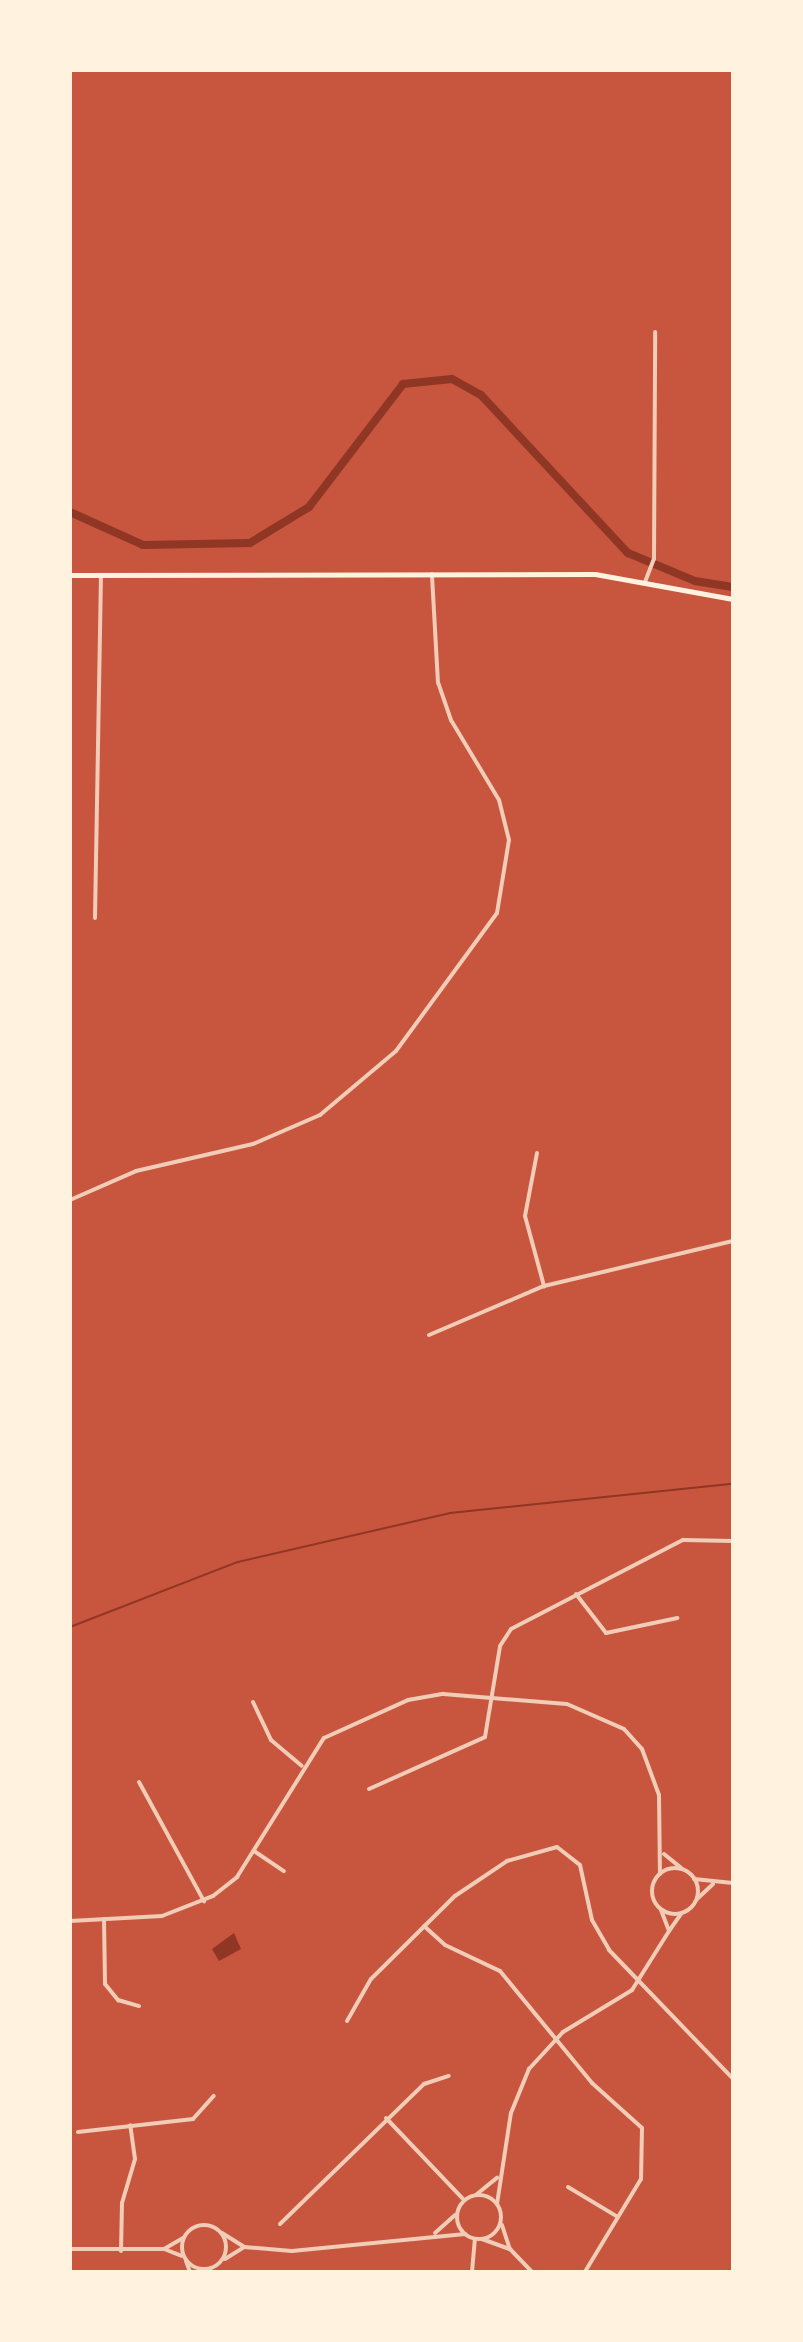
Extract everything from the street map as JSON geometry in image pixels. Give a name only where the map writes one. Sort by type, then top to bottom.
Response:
[{"type":"main road","points":[[70,575],[432,574],[645,582],[733,599]]},
{"type":"street","points":[[645,582],[654,559],[655,332]]},
{"type":"street","points":[[70,1200],[136,1171],[253,1144],[320,1115],[396,1051],[497,913],[509,840],[499,800],[451,720],[438,683],[432,574]]},
{"type":"street","points":[[95,918],[101,575]]},
{"type":"street","points":[[537,1153],[525,1216],[544,1286]]},
{"type":"street","points":[[429,1335],[544,1286],[733,1241]]},
{"type":"street","points":[[369,1789],[387,1775],[477,1744],[490,1725],[506,1634],[576,1594],[683,1540],[733,1541]]},
{"type":"street","points":[[576,1594],[606,1633],[677,1618]]},
{"type":"street","points":[[70,1921],[162,1916],[204,1901],[237,1877],[302,1766],[340,1727],[408,1700],[493,1696],[586,1708],[624,1729],[652,1770],[664,1854],[652,1892],[669,1931]]},
{"type":"street","points":[[253,1702],[271,1740],[302,1766]]},
{"type":"street","points":[[733,1755],[733,1807]]},
{"type":"street","points":[[139,1782],[204,1901]]},
{"type":"street","points":[[347,2021],[371,1979],[424,1926],[496,1867],[540,1848],[567,1851],[580,1865],[598,1932],[640,1983],[732,2076]]},
{"type":"street","points":[[254,1851],[284,1871]]},
{"type":"street","points":[[664,1854],[694,1879],[713,1884],[733,1883]]},
{"type":"street","points":[[660,1874],[682,1869]]},
{"type":"street","points":[[694,1879],[697,1899]]},
{"type":"street","points":[[532,2272],[510,2249],[497,2204],[497,2178],[516,2094],[554,2040],[640,1983],[681,1914],[713,1884]]},
{"type":"street","points":[[661,1910],[681,1914]]},
{"type":"street","points":[[104,1919],[105,1984],[118,2000],[139,2006]]},
{"type":"street","points":[[424,1926],[445,1945],[500,1971],[554,2040],[642,2128],[644,2171],[585,2272]]},
{"type":"street","points":[[280,2224],[424,2084],[449,2076]]},
{"type":"street","points":[[78,2132],[193,2119],[214,2096]]},
{"type":"street","points":[[386,2118],[464,2200]]},
{"type":"street","points":[[121,2251],[122,2203],[135,2159],[130,2125]]},
{"type":"street","points":[[433,2234],[457,2213],[464,2200],[497,2178]]},
{"type":"street","points":[[568,2187],[618,2217]]},
{"type":"street","points":[[476,2194],[497,2204]]},
{"type":"street","points":[[457,2213],[465,2234]]},
{"type":"street","points":[[482,2239],[501,2221]]},
{"type":"street","points":[[164,2249],[204,2224],[244,2247],[292,2251],[433,2234],[465,2234],[510,2249]]},
{"type":"street","points":[[222,2233],[222,2261]]},
{"type":"street","points":[[183,2237],[190,2272]]},
{"type":"street","points":[[472,2272],[475,2239]]},
{"type":"street","points":[[70,2249],[164,2249],[209,2270],[244,2247]]},
{"type":"shaded area","points":[[234,1933],[241,1949],[219,1961],[212,1949]]},
{"type":"waterway","points":[[70,512],[143,545],[250,543],[309,507],[403,384],[452,379],[481,395],[628,553],[695,581],[733,587]]},
{"type":"waterway","points":[[70,1627],[238,1562],[450,1513],[733,1484]]}]
